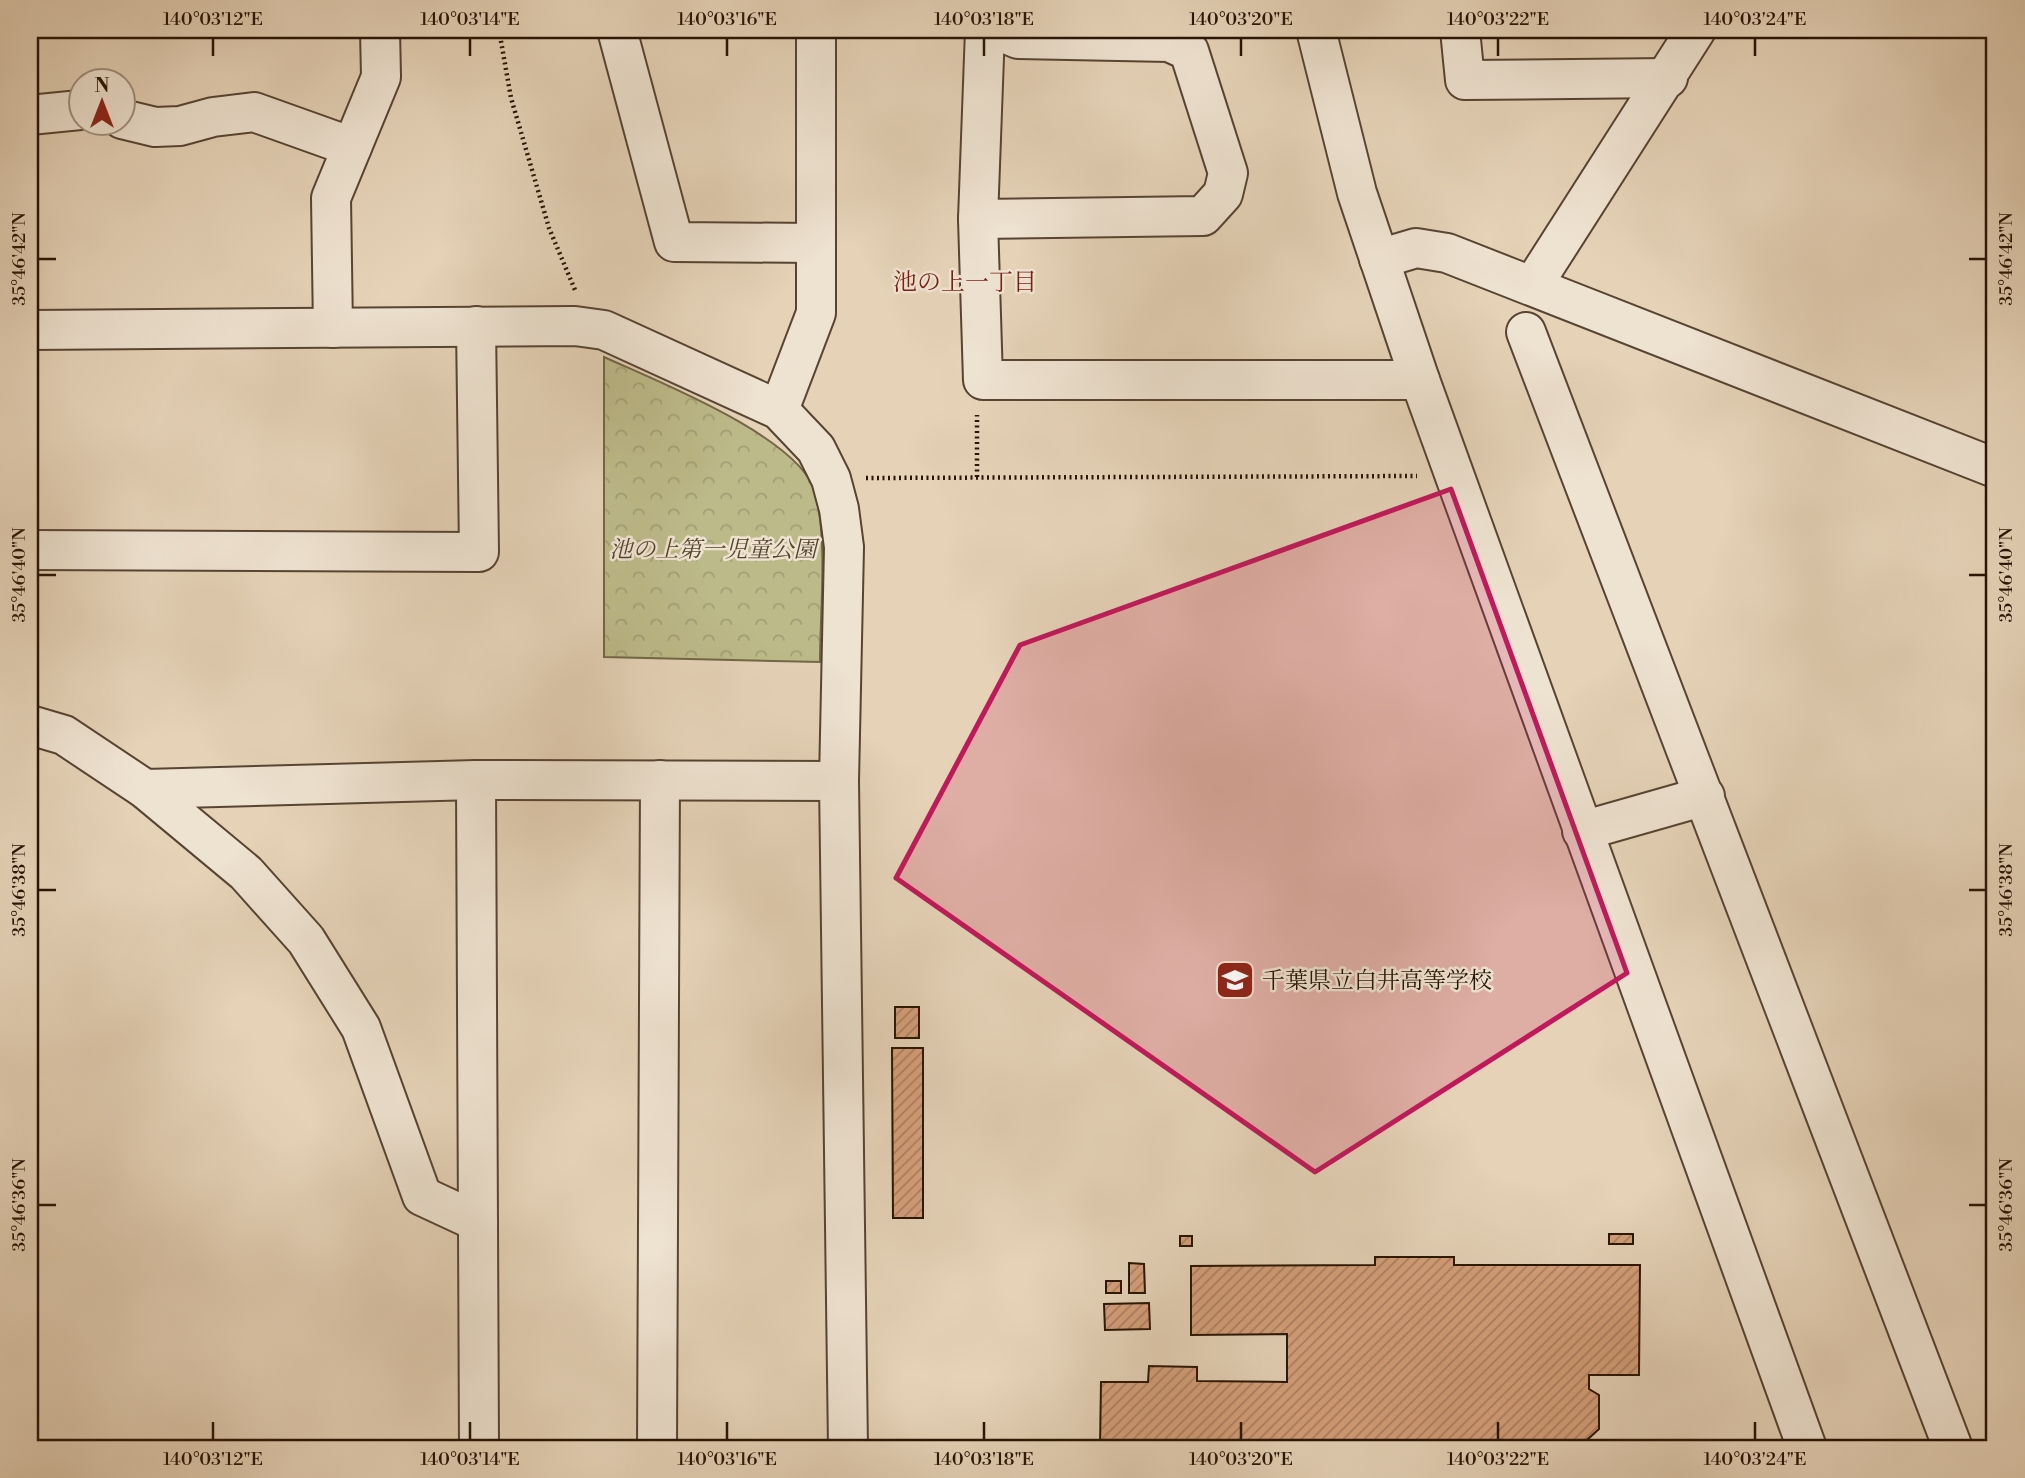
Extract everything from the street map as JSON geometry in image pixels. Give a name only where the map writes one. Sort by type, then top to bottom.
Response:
[{"type":"street","points":[[333,328],[331,198],[381,77],[380,30]]},
{"type":"street","points":[[617,30],[674,242],[816,243]]},
{"type":"street","points":[[779,411],[816,313],[816,30]]},
{"type":"street","points":[[985,30],[978,219],[983,380],[1420,380]]},
{"type":"street","points":[[978,219],[1203,216],[1223,194],[1228,173],[1189,51],[1169,42],[1018,39],[997,30]]},
{"type":"street","points":[[1316,30],[1357,193],[1420,380],[1807,1448]]},
{"type":"street","points":[[1460,30],[1465,80],[1668,78]]},
{"type":"street","points":[[1533,285],[1668,78],[1696,30]]},
{"type":"street","points":[[30,115],[66,111]]},
{"type":"street","points":[[136,122],[155,127],[254,113],[352,146]]},
{"type":"street","points":[[1379,260],[1416,248],[1437,251],[1533,285],[1722,363],[1995,468]]},
{"type":"street","points":[[30,330],[575,326],[604,330],[779,411],[816,449],[831,479],[839,509],[844,547],[839,781],[848,1448]]},
{"type":"street","points":[[30,550],[479,552],[476,327]]},
{"type":"street","points":[[1526,332],[1953,1448]]},
{"type":"street","points":[[30,725],[64,735],[145,789],[246,873],[306,940],[361,1028],[422,1196],[478,1222]]},
{"type":"street","points":[[145,789],[476,780],[839,781]]},
{"type":"street","points":[[476,780],[479,1448]]},
{"type":"street","points":[[657,1448],[660,780]]},
{"type":"street","points":[[1582,831],[1705,796]]},
{"type":"path","points":[[499,30],[510,98],[549,228],[571,285],[604,330]]},
{"type":"path","points":[[977,477],[977,391],[983,380]]},
{"type":"path","points":[[861,478],[1428,476]]},
{"type":"highlighted area","points":[[1451,489],[1627,973],[1315,1172],[896,878],[1020,645]]},
{"type":"green space","name":"池の上第一児童公園","points":[[604,357],[723,412],[783,451],[804,471],[815,492],[821,531],[820,662],[604,657]]},
{"type":"building","points":[[895,1007],[919,1007],[919,1038],[895,1038]]},
{"type":"building","points":[[892,1048],[923,1048],[923,1218],[893,1218]]},
{"type":"building","points":[[1609,1234],[1633,1234],[1633,1244],[1609,1244]]},
{"type":"building","points":[[1180,1236],[1192,1236],[1192,1246],[1180,1246]]},
{"type":"building","points":[[1375,1257],[1454,1257],[1454,1265],[1640,1265],[1639,1375],[1589,1375],[1589,1389],[1599,1395],[1599,1429],[1587,1440],[1588,1448],[1100,1447],[1101,1382],[1148,1382],[1149,1366],[1197,1367],[1197,1381],[1287,1382],[1287,1334],[1191,1335],[1191,1266],[1375,1265]]},
{"type":"building","points":[[1129,1263],[1144,1264],[1145,1293],[1129,1293]]},
{"type":"building","points":[[1106,1281],[1121,1281],[1121,1293],[1106,1293]]},
{"type":"building","points":[[1149,1303],[1150,1329],[1105,1330],[1104,1304]]},
{"type":"place","name":"千葉県立白井高等学校","points":[[1235,980]]},
{"type":"district","name":"池の上一丁目","points":[[965,282]]}]
